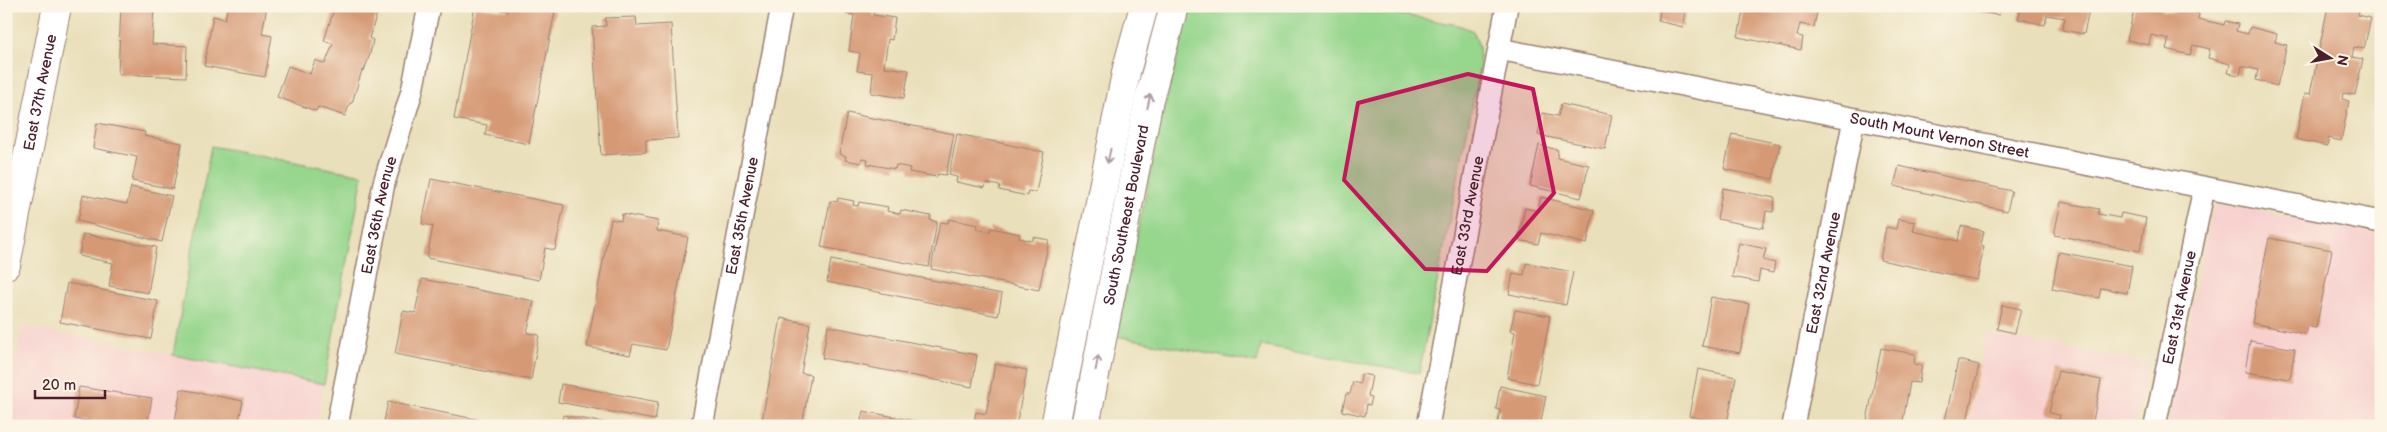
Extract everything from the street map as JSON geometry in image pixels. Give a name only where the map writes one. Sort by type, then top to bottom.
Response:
[{"type":"main road","name":"East 37th Avenue","points":[[6,265],[57,6]]},
{"type":"main road","name":"South Southeast Boulevard","points":[[1055,426],[1125,77],[1144,6]]},
{"type":"main road","name":"South Southeast Boulevard","points":[[1085,426],[1150,99],[1174,6]]},
{"type":"street","name":"East 36th Avenue","points":[[337,426],[384,183],[412,91],[429,6]]},
{"type":"street","name":"East 35th Avenue","points":[[702,426],[782,6]]},
{"type":"street","name":"East 33rd Avenue","points":[[1428,426],[1507,6]]},
{"type":"street","name":"South Mount Vernon Street","points":[[1499,49],[2381,222]]},
{"type":"street","name":"East 32nd Avenue","points":[[1793,426],[1854,119]]},
{"type":"street","name":"East 31st Avenue","points":[[2155,426],[2204,188]]},
{"type":"highlighted area","points":[[1468,74],[1533,89],[1554,193],[1487,271],[1425,269],[1344,180],[1358,103]]},
{"type":"shaded area","points":[[2221,205],[2230,205],[2381,234],[2381,426],[2168,426],[2210,215],[2215,208]]},
{"type":"shaded area","points":[[22,326],[324,384],[316,426],[6,426],[6,410]]},
{"type":"shaded area","points":[[1986,334],[2148,363],[2135,426],[1968,426]]},
{"type":"green space","points":[[1190,6],[1353,6],[1458,25],[1473,31],[1479,46],[1480,66],[1419,373],[1261,345],[1257,363],[1116,336],[1160,126]]},
{"type":"green space","points":[[211,146],[363,175],[324,384],[173,355]]},
{"type":"building","points":[[121,6],[154,6],[152,44],[187,46],[186,77],[118,74]]},
{"type":"building","points":[[228,6],[267,6],[262,34],[272,36],[265,77],[204,66],[213,16],[225,19]]},
{"type":"building","points":[[335,6],[364,6],[378,11],[369,38],[373,40],[370,54],[364,71],[362,70],[352,103],[350,103],[345,116],[318,107],[316,111],[277,97],[288,66],[310,74],[315,60],[325,64],[333,44],[324,41]]},
{"type":"building","points":[[475,6],[508,11],[509,6],[534,6],[555,11],[529,144],[485,135],[487,125],[454,119]]},
{"type":"building","points":[[847,6],[874,6],[873,15],[895,18],[892,40],[888,39],[884,67],[909,70],[904,98],[871,93],[873,73],[857,71],[860,53],[849,51],[854,15],[846,14]]},
{"type":"building","points":[[1586,6],[1602,6],[1601,10]]},
{"type":"building","points":[[1661,6],[1687,6],[1683,27],[1658,21]]},
{"type":"building","points":[[1744,6],[1809,6],[1809,10],[1817,12],[1814,27],[1800,24],[1797,36],[1803,37],[1801,50],[1738,37]]},
{"type":"building","points":[[1851,6],[1872,6],[1872,8],[1851,9]]},
{"type":"building","points":[[1982,6],[2001,6],[1999,15],[1980,12]]},
{"type":"building","points":[[2014,6],[2090,6],[2084,34],[2062,30],[2065,18],[2047,15],[2045,25],[2018,19],[2021,9]]},
{"type":"building","points":[[2135,6],[2162,6],[2161,10],[2174,13],[2175,8],[2199,14],[2198,19],[2224,25],[2225,21],[2238,24],[2236,31],[2248,34],[2250,27],[2277,34],[2275,42],[2287,45],[2277,86],[2256,80],[2258,70],[2242,66],[2240,75],[2228,73],[2230,64],[2208,58],[2210,49],[2193,45],[2190,55],[2166,49],[2169,39],[2151,35],[2149,45],[2127,40]]},
{"type":"building","points":[[2328,6],[2360,7],[2358,15],[2371,18],[2364,49],[2354,47],[2352,57],[2363,59],[2355,95],[2343,93],[2342,99],[2349,101],[2341,141],[2329,138],[2327,146],[2296,139],[2305,93],[2310,94]]},
{"type":"building","points":[[636,17],[637,26],[671,24],[678,138],[646,140],[646,152],[601,155],[592,27],[606,26],[605,18]]},
{"type":"building","points":[[1561,104],[1612,115],[1605,149],[1538,135],[1542,113],[1558,116]]},
{"type":"building","points":[[847,113],[954,134],[946,175],[938,174],[937,177],[909,172],[910,168],[896,165],[895,169],[867,164],[868,159],[862,158],[861,163],[845,160],[846,156],[839,154]]},
{"type":"building","points":[[97,123],[145,132],[144,136],[182,143],[173,189],[132,181],[137,157],[93,148]]},
{"type":"building","points":[[957,134],[1044,152],[1036,192],[1028,191],[1027,196],[999,190],[1000,186],[986,183],[985,188],[956,182],[957,177],[949,175]]},
{"type":"building","points":[[1732,134],[1780,144],[1773,179],[1724,169]]},
{"type":"building","points":[[1539,145],[1558,150],[1557,158],[1589,165],[1581,198],[1530,186]]},
{"type":"building","points":[[1899,166],[2012,191],[2007,211],[1894,186]]},
{"type":"building","points":[[431,179],[564,205],[555,250],[545,248],[539,280],[427,258],[433,226],[422,224]]},
{"type":"building","points":[[131,187],[172,196],[162,242],[78,221],[83,195],[127,204]]},
{"type":"building","points":[[1723,188],[1775,198],[1773,212],[1766,211],[1763,228],[1717,219]]},
{"type":"building","points":[[1541,197],[1594,210],[1587,244],[1541,233],[1538,244],[1518,240],[1525,208],[1538,211]]},
{"type":"building","points":[[838,198],[854,201],[853,205],[858,206],[859,202],[888,207],[887,211],[900,214],[901,210],[931,216],[930,220],[937,222],[929,267],[821,247],[830,201],[837,202]]},
{"type":"building","points":[[2061,202],[2099,209],[2098,214],[2120,218],[2121,213],[2146,218],[2140,251],[2054,235]]},
{"type":"building","points":[[622,214],[658,221],[657,231],[688,237],[666,350],[633,344],[630,355],[587,347],[611,219],[621,221]]},
{"type":"building","points":[[949,219],[978,225],[977,229],[990,232],[991,228],[1020,234],[1019,238],[1033,241],[1033,237],[1049,240],[1039,290],[931,269],[940,222],[948,223]]},
{"type":"building","points":[[1898,219],[1915,222],[1913,231],[1958,241],[1961,226],[1984,231],[1981,245],[1984,246],[1977,280],[1880,260],[1886,227],[1896,229]]},
{"type":"building","points":[[83,234],[156,247],[148,293],[109,286],[113,263],[79,256]]},
{"type":"building","points":[[2269,238],[2332,250],[2316,328],[2307,326],[2305,334],[2252,323]]},
{"type":"building","points":[[1739,243],[1766,249],[1763,260],[1775,263],[1773,273],[1760,270],[1758,282],[1732,277]]},
{"type":"building","points":[[2059,252],[2132,266],[2127,293],[2101,288],[2099,298],[2052,289]]},
{"type":"building","points":[[831,260],[1002,294],[998,316],[827,282]]},
{"type":"building","points":[[1526,263],[1573,272],[1566,305],[1509,294],[1513,273],[1524,275]]},
{"type":"building","points":[[422,279],[534,301],[527,333],[539,335],[531,380],[395,354],[403,311],[415,313]]},
{"type":"building","points":[[67,283],[158,301],[151,339],[60,322]]},
{"type":"building","points":[[1711,297],[1749,304],[1740,353],[1702,346]]},
{"type":"building","points":[[2002,305],[2021,309],[2015,333],[1997,329]]},
{"type":"building","points":[[1515,310],[1550,316],[1537,384],[1507,378],[1515,332],[1510,331]]},
{"type":"building","points":[[781,318],[810,324],[801,373],[811,375],[802,426],[761,426]]},
{"type":"building","points":[[828,326],[977,355],[972,387],[822,358]]},
{"type":"building","points":[[2250,341],[2295,349],[2290,379],[2245,372]]},
{"type":"building","points":[[1881,348],[1915,354],[1914,364],[1922,365],[1919,383],[1910,382],[1902,426],[1866,426]]},
{"type":"building","points":[[1958,360],[1979,365],[1966,426],[1944,426]]},
{"type":"building","points":[[995,364],[1027,370],[1016,426],[973,426],[976,412],[986,414]]},
{"type":"building","points":[[1698,369],[1736,377],[1727,424],[1689,416]]},
{"type":"building","points":[[2058,371],[2101,380],[2092,426],[2058,426],[2060,415],[2049,413]]},
{"type":"building","points":[[1361,374],[1372,376],[1368,396],[1372,397],[1370,405],[1367,404],[1365,416],[1342,411],[1346,394],[1350,394],[1353,382],[1360,384]]},
{"type":"building","points":[[561,384],[658,402],[655,420],[558,402]]},
{"type":"building","points":[[1500,386],[1546,396],[1540,426],[1497,426],[1500,410],[1496,409]]},
{"type":"building","points":[[79,387],[152,398],[147,426],[103,426],[103,423],[74,419]]},
{"type":"building","points":[[181,389],[243,401],[238,426],[174,426]]},
{"type":"building","points":[[388,402],[506,425],[506,426],[383,426]]},
{"type":"building","points":[[863,411],[916,421],[915,426],[860,426]]},
{"type":"building","points":[[563,415],[616,425],[616,426],[561,426]]}]
